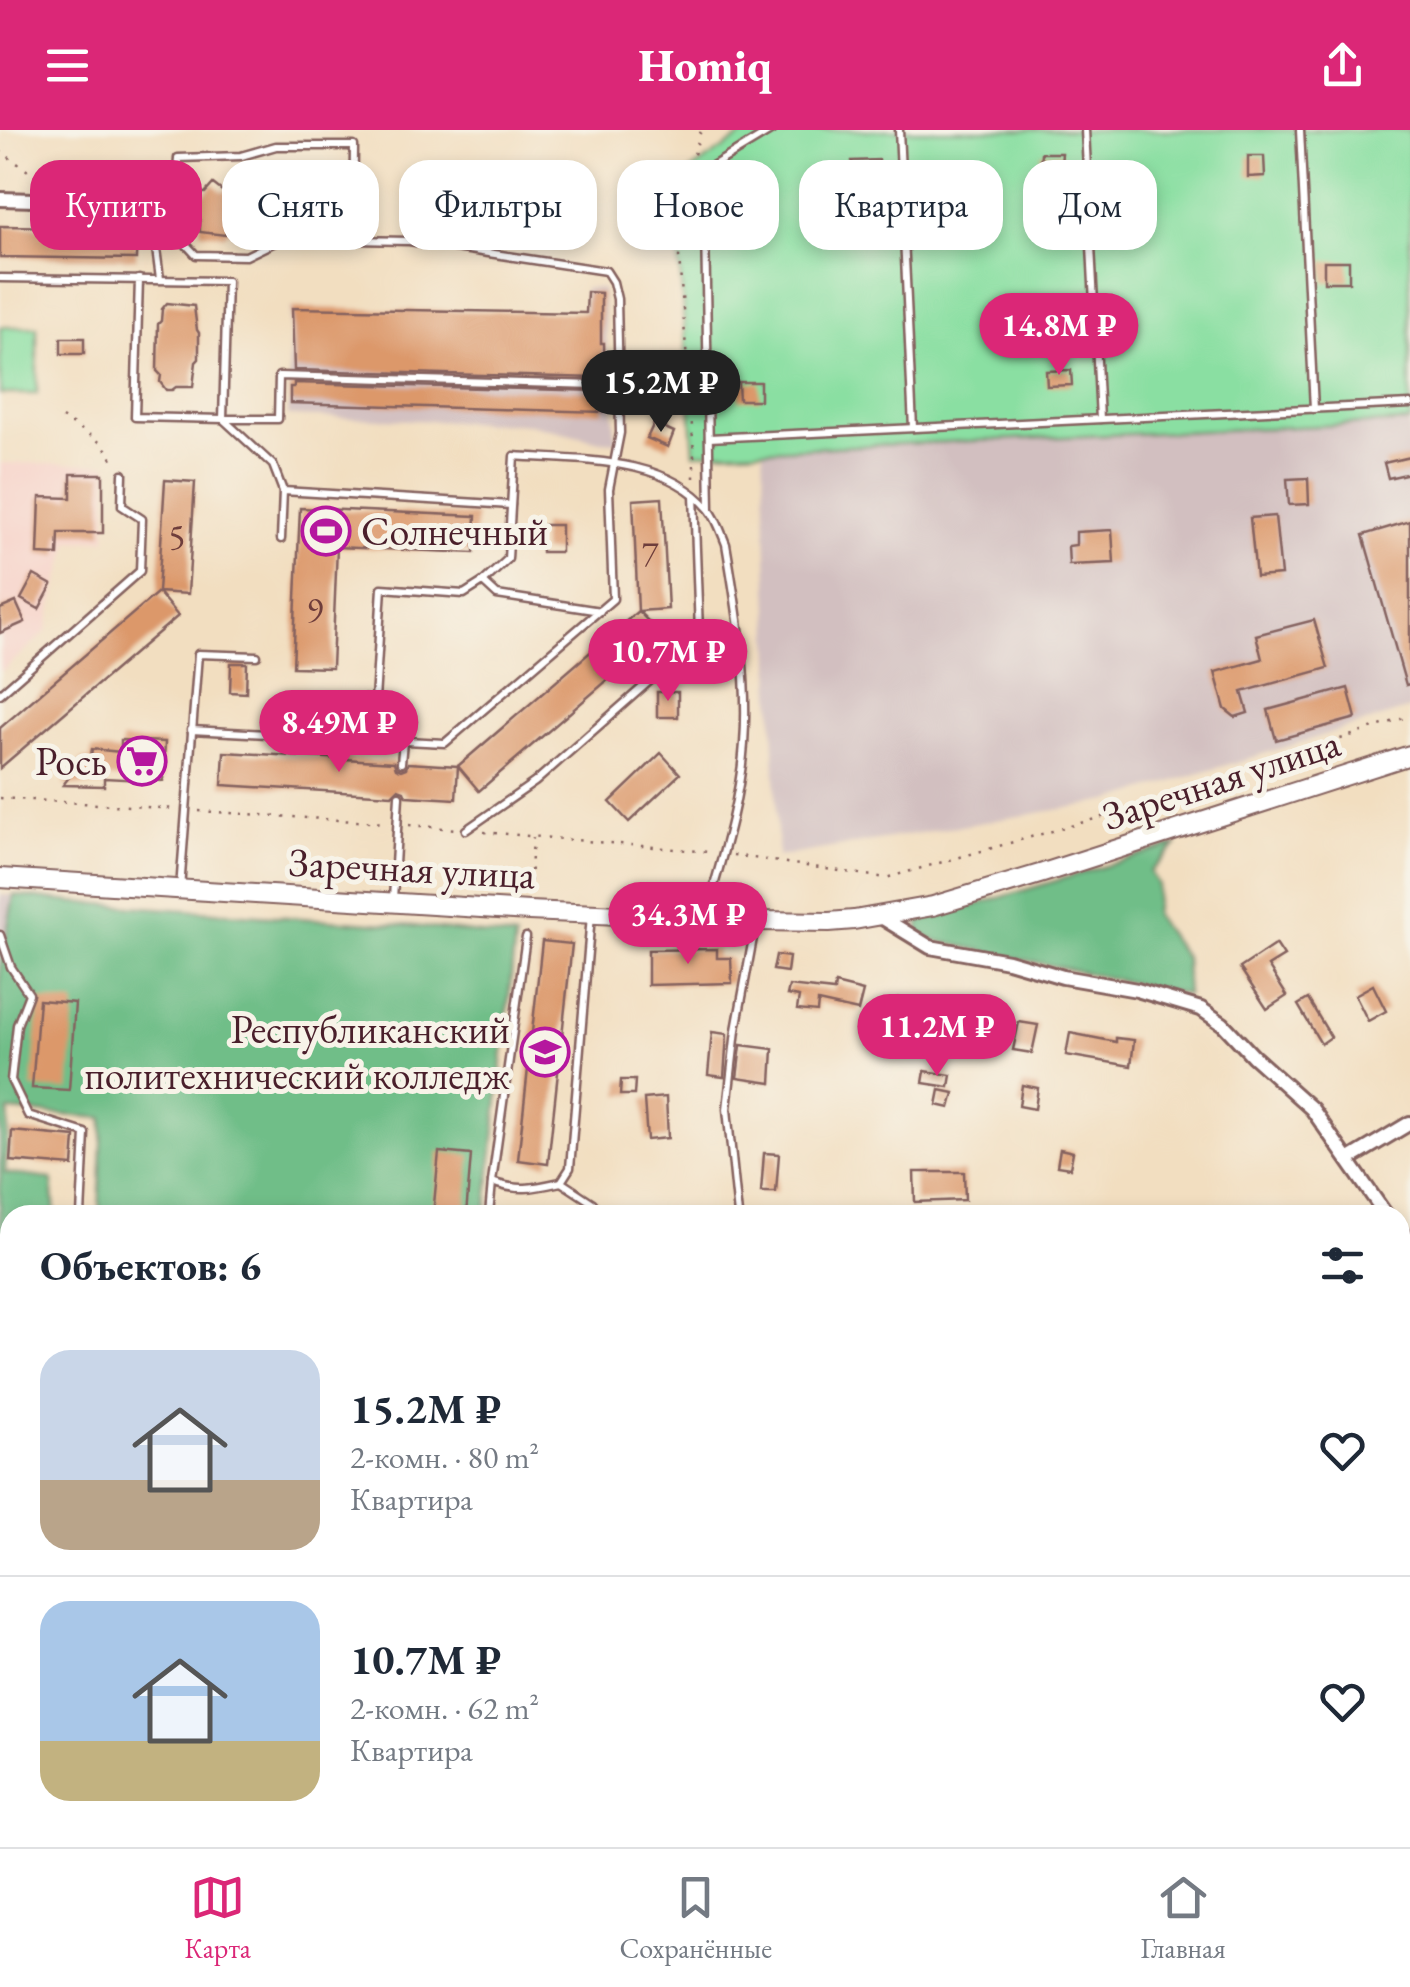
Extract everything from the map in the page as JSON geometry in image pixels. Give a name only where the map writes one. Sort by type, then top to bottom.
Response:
[{"type":"street","points":[[0,199],[30,199]]},
{"type":"street","name":"Заречная улица","points":[[0,878],[392,903],[829,922],[933,906],[1410,755]]},
{"type":"street","points":[[881,916],[930,947],[1137,990],[1201,1009],[1223,1024],[1312,1109],[1379,1205]]},
{"type":"street","points":[[1348,1160],[1410,1123]]},
{"type":"lane","points":[[710,510],[704,171],[772,130]]},
{"type":"lane","points":[[900,130],[913,428]]},
{"type":"lane","points":[[1086,130],[1100,419]]},
{"type":"lane","points":[[1300,130],[1314,409]]},
{"type":"lane","points":[[276,146],[354,146],[352,240],[279,240],[246,256],[196,255],[178,236],[178,158],[240,156],[276,146]]},
{"type":"lane","points":[[191,730],[446,743],[613,600],[609,489],[620,434],[614,282],[606,271],[409,241],[379,240]]},
{"type":"lane","points":[[156,250],[160,280]]},
{"type":"lane","points":[[0,278],[226,281],[224,419],[273,465],[284,492],[281,538]]},
{"type":"lane","points":[[139,279],[136,417],[278,419],[279,376],[597,385]]},
{"type":"lane","points":[[709,438],[1410,404]]},
{"type":"lane","points":[[291,735],[290,694],[374,700],[382,588],[464,594],[508,559],[514,456],[613,464],[661,475],[694,494],[710,510],[726,544],[740,633],[745,686],[744,746],[723,853],[705,918]]},
{"type":"lane","points":[[0,694],[140,572],[142,519],[122,506],[123,474]]},
{"type":"lane","points":[[284,492],[511,504]]},
{"type":"lane","points":[[466,830],[535,782],[694,642],[700,632],[694,494]]},
{"type":"lane","points":[[483,582],[497,595],[600,611]]},
{"type":"lane","points":[[180,890],[198,654],[257,656]]},
{"type":"lane","points":[[401,763],[403,741]]},
{"type":"lane","points":[[392,903],[399,796]]},
{"type":"lane","points":[[492,1182],[512,1190],[537,1188],[561,1182],[570,1168],[591,913]]},
{"type":"lane","points":[[737,1205],[728,1109],[736,1030],[756,921]]},
{"type":"lane","points":[[0,935],[10,967],[29,994],[17,1024],[11,1080],[28,1115],[85,1133],[81,1205]]},
{"type":"lane","points":[[490,1205],[526,937]]},
{"type":"lane","points":[[561,1182],[594,1205]]},
{"type":"path","points":[[694,494],[680,257],[689,172],[700,130]]},
{"type":"path","points":[[0,151],[30,172]]},
{"type":"path","points":[[62,418],[98,440],[112,458],[114,469],[123,474]]},
{"type":"path","points":[[723,853],[886,878],[1122,811],[1410,716]]},
{"type":"path","points":[[0,798],[186,810]]},
{"type":"path","points":[[529,904],[533,836]]},
{"type":"shaded area","points":[[584,288],[602,289],[616,442],[529,424],[288,416],[290,308],[584,314]]},
{"type":"shaded area","points":[[1410,422],[1410,709],[1109,801],[778,857],[763,450]]},
{"type":"shaded area","points":[[0,463],[108,464],[106,539],[70,541],[46,632],[0,673]]},
{"type":"shaded area","points":[[0,895],[14,895],[0,967]]},
{"type":"green space","points":[[751,130],[1410,130],[1410,422],[694,453],[680,250],[779,250],[779,160],[707,160]]},
{"type":"green space","points":[[0,327],[37,327],[37,394],[0,394]]},
{"type":"green space","points":[[1178,844],[1150,872],[1158,884],[1154,915],[1185,958],[1187,995],[932,940],[919,932],[919,922]]},
{"type":"green space","points":[[14,895],[414,926],[515,938],[487,1205],[99,1205],[103,1118],[9,1111],[5,1173],[52,1179],[54,1205],[0,1205],[0,967]]},
{"type":"building","points":[[1041,153],[1062,153],[1061,160],[1040,160]]},
{"type":"building","points":[[1248,156],[1264,156],[1265,176],[1248,177]]},
{"type":"building","points":[[213,184],[222,191],[222,235],[202,232],[202,193]]},
{"type":"building","points":[[0,226],[30,226],[30,250],[136,250],[136,259],[0,257]]},
{"type":"building","points":[[1324,261],[1349,261],[1349,282],[1324,282]]},
{"type":"building","points":[[587,292],[601,293],[605,391],[603,412],[290,403],[290,387],[294,383],[599,391],[604,384],[597,378],[294,370],[292,308],[586,313]]},
{"type":"building","points":[[167,303],[194,306],[199,359],[193,387],[166,390],[160,382],[158,324]]},
{"type":"building","points":[[61,338],[84,338],[84,354],[61,354]]},
{"type":"building","points":[[1071,370],[1072,385],[1047,386],[1046,371]]},
{"type":"building","points":[[738,382],[760,382],[760,400],[739,400]]},
{"type":"building","points":[[654,423],[674,432],[668,447],[647,438]]},
{"type":"building","points":[[1410,457],[1410,473],[1388,478],[1384,463]]},
{"type":"building","points":[[71,474],[103,474],[103,533],[59,533],[58,555],[38,554],[40,497],[71,498]]},
{"type":"building","points":[[1308,478],[1309,504],[1289,505],[1287,479]]},
{"type":"building","points":[[165,480],[195,482],[188,594],[158,592]]},
{"type":"building","points":[[662,498],[668,609],[638,611],[633,500]]},
{"type":"building","points":[[300,508],[476,516],[474,553],[337,547],[332,668],[293,667]]},
{"type":"building","points":[[1275,516],[1281,575],[1256,577],[1250,518]]},
{"type":"building","points":[[1410,521],[1410,684],[1406,685],[1363,535]]},
{"type":"building","points":[[541,525],[561,525],[561,552],[542,552]]},
{"type":"building","points":[[1112,530],[1114,563],[1069,565],[1068,546],[1076,545],[1076,532]]},
{"type":"building","points":[[34,575],[52,585],[39,609],[21,599]]},
{"type":"building","points":[[158,592],[178,616],[0,768],[0,728]]},
{"type":"building","points":[[16,602],[25,622],[0,633],[0,609]]},
{"type":"building","points":[[638,611],[661,634],[479,791],[458,766]]},
{"type":"building","points":[[1314,620],[1328,668],[1242,692],[1248,713],[1235,717],[1225,709],[1215,672],[1262,659],[1256,635]]},
{"type":"building","points":[[231,663],[247,663],[246,693],[230,692]]},
{"type":"building","points":[[1348,688],[1356,718],[1276,740],[1268,710]]},
{"type":"building","points":[[657,692],[678,692],[678,717],[657,717]]},
{"type":"building","points":[[121,740],[165,742],[163,781],[104,778],[104,786],[63,785],[83,759],[90,760],[92,749],[121,752]]},
{"type":"building","points":[[224,752],[394,762],[401,770],[408,763],[458,766],[456,799],[406,796],[398,789],[392,795],[222,785]]},
{"type":"building","points":[[661,753],[680,774],[629,822],[610,802]]},
{"type":"building","name":"Республиканский политехнический колледж","points":[[542,941],[572,944],[548,1164],[518,1160]]},
{"type":"building","points":[[1276,944],[1284,956],[1268,966],[1287,996],[1267,1009],[1240,968]]},
{"type":"building","points":[[717,949],[717,958],[731,958],[732,983],[648,985],[648,950]]},
{"type":"building","points":[[776,955],[789,957],[787,972],[773,970]]},
{"type":"building","points":[[835,984],[863,991],[858,1011],[818,1002],[817,1012],[797,1010],[799,997],[787,995],[789,986],[834,991]]},
{"type":"building","points":[[1373,985],[1386,1011],[1368,1021],[1355,995]]},
{"type":"building","points":[[898,998],[915,1001],[910,1031],[894,1029]]},
{"type":"building","points":[[1308,999],[1331,1037],[1321,1044],[1298,1005]]},
{"type":"building","points":[[39,1000],[75,1003],[69,1090],[32,1088]]},
{"type":"building","points":[[954,1009],[977,1013],[972,1043],[939,1038],[942,1021],[952,1023]]},
{"type":"building","points":[[1019,1022],[1038,1025],[1032,1053],[1013,1050]]},
{"type":"building","points":[[712,1032],[727,1034],[724,1077],[708,1075]]},
{"type":"building","points":[[1070,1033],[1116,1042],[1116,1038],[1134,1040],[1131,1066],[1066,1055]]},
{"type":"building","points":[[741,1045],[773,1049],[771,1083],[737,1078]]},
{"type":"building","points":[[925,1071],[951,1075],[949,1087],[923,1083]]},
{"type":"building","points":[[621,1080],[635,1080],[634,1095],[620,1095]]},
{"type":"building","points":[[1022,1085],[1038,1088],[1035,1109],[1019,1106]]},
{"type":"building","points":[[940,1090],[954,1093],[950,1108],[937,1105]]},
{"type":"building","points":[[666,1097],[668,1138],[647,1140],[644,1099]]},
{"type":"building","points":[[12,1131],[75,1137],[73,1166],[10,1161]]},
{"type":"building","points":[[1060,1149],[1073,1152],[1070,1168],[1057,1166]]},
{"type":"building","points":[[439,1152],[471,1155],[467,1205],[434,1205]]},
{"type":"building","points":[[764,1153],[779,1154],[776,1192],[761,1192]]},
{"type":"building","points":[[914,1172],[964,1172],[965,1200],[915,1202]]},
{"type":"place","name":"Солнечный","points":[[326,531]]},
{"type":"place","name":"Рось","points":[[142,761]]},
{"type":"place","name":"Республиканский политехнический колледж","points":[[545,1052]]}]
